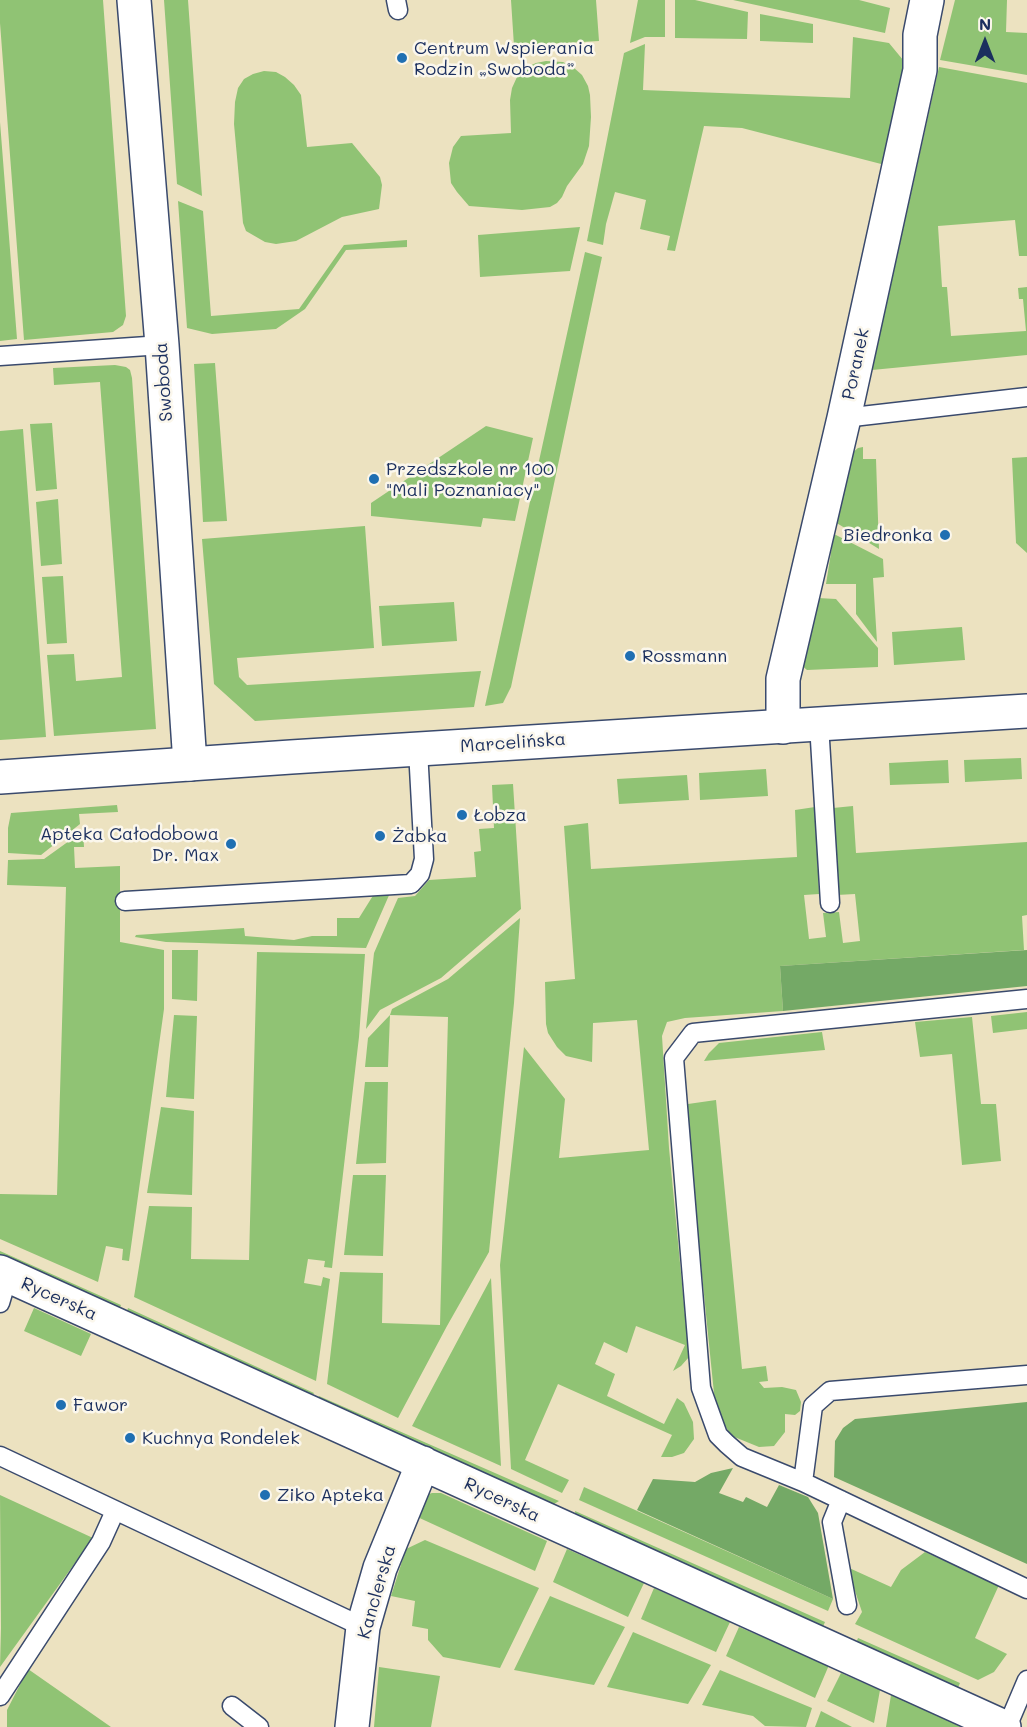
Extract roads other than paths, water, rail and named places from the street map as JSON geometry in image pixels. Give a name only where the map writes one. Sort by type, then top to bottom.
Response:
[{"type":"street","name":"Swoboda","points":[[134,0],[162,345],[190,764]]},
{"type":"street","name":"Poranek","points":[[783,727],[783,679],[844,418],[920,70],[920,35],[927,0]]},
{"type":"street","name":"Marcelińska","points":[[0,777],[1027,711]]},
{"type":"street","name":"Rycerska","points":[[3,1283],[423,1463],[1005,1727]]},
{"type":"street","name":"Kanclerska","points":[[352,1727],[363,1628],[380,1568],[423,1463]]},
{"type":"lane","points":[[0,356],[162,345]]},
{"type":"lane","points":[[844,418],[1027,397]]},
{"type":"lane","points":[[819,724],[830,903]]},
{"type":"lane","points":[[125,901],[411,884],[420,874],[424,859],[418,750]]},
{"type":"lane","points":[[1027,999],[693,1033],[674,1058],[700,1389],[718,1435],[742,1457],[803,1482],[1027,1589]]},
{"type":"lane","points":[[803,1482],[813,1406],[830,1391],[1027,1375]]},
{"type":"lane","points":[[0,1456],[363,1628]]},
{"type":"lane","points":[[841,1500],[832,1522],[847,1605]]},
{"type":"lane","points":[[0,1695],[101,1542],[116,1511]]},
{"type":"lane","points":[[1005,1727],[1027,1680]]},
{"type":"lane","points":[[232,1706],[259,1727]]},
{"type":"place","name":"Centrum Wspierania Rodzin „Swoboda”","points":[[402,58]]},
{"type":"place","name":"Przedszkole nr 100 \"Mali Poznaniacy\"","points":[[374,479]]},
{"type":"place","name":"Biedronka","points":[[945,535]]},
{"type":"place","name":"Rossmann","points":[[630,656]]},
{"type":"place","name":"Łobza","points":[[462,815]]},
{"type":"place","name":"Żabka","points":[[380,836]]},
{"type":"place","name":"Apteka Całodobowa Dr. Max","points":[[231,844]]},
{"type":"place","name":"Fawor","points":[[61,1405]]},
{"type":"place","name":"Kuchnya Rondelek","points":[[130,1438]]},
{"type":"place","name":"Ziko Apteka","points":[[265,1495]]}]
